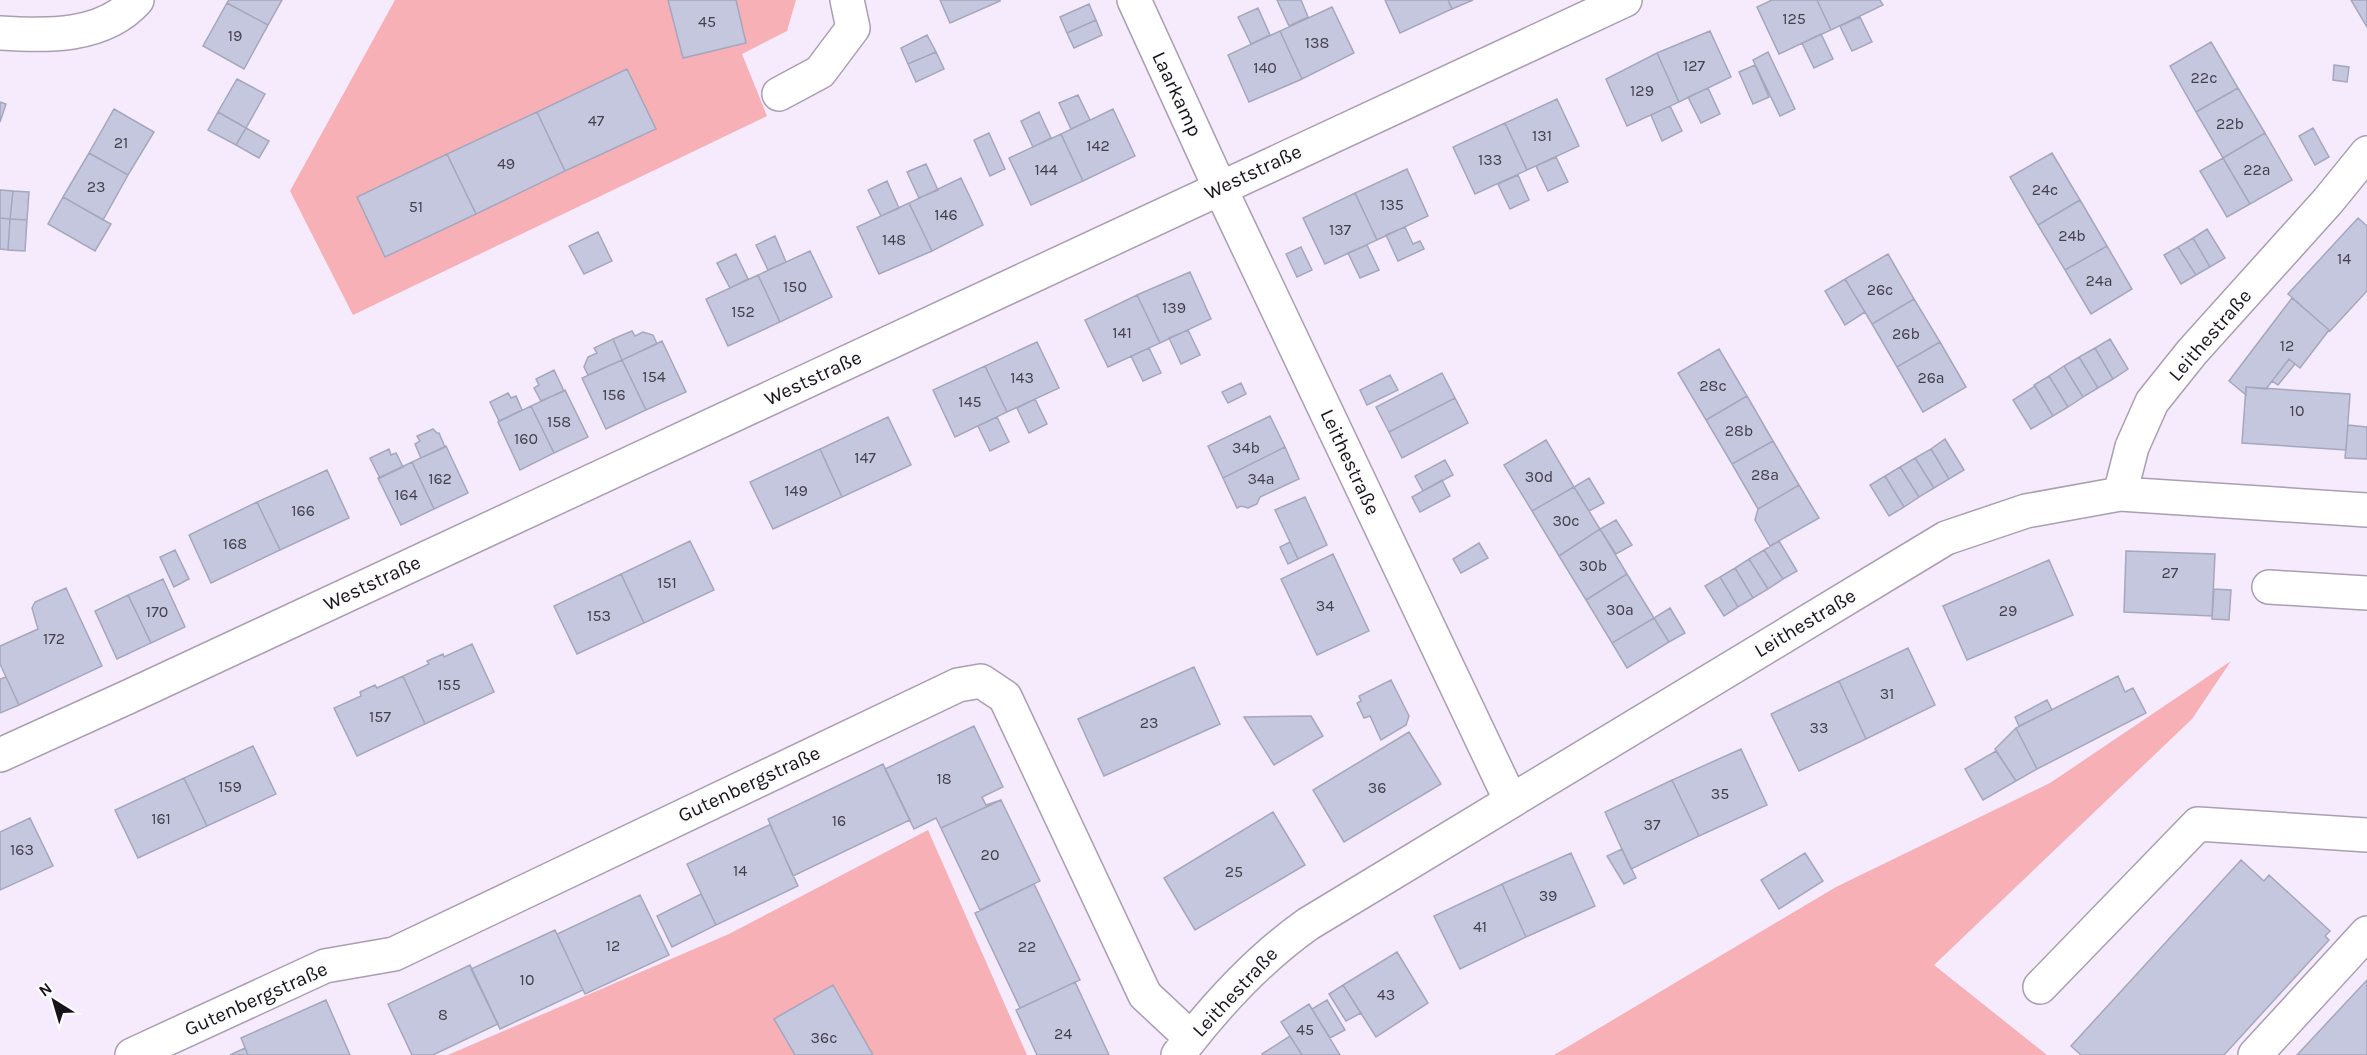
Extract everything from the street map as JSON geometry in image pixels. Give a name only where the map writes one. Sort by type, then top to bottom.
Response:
[{"type":"street","points":[[0,33],[45,36],[80,30],[104,23],[131,7],[137,0]]},
{"type":"street","name":"Laarkamp","points":[[1134,0],[1220,188]]},
{"type":"street","name":"Weststraße","points":[[0,755],[1625,0]]},
{"type":"street","points":[[779,94],[820,72],[850,14]]},
{"type":"street","name":"Leithestraße","points":[[2120,494],[2132,447],[2152,402],[2192,352],[2334,195],[2367,153]]},
{"type":"street","name":"Leithestraße","points":[[1220,188],[1511,801]]},
{"type":"street","name":"Leithestraße","points":[[1185,1046],[1246,974],[1278,945],[1317,919],[1946,538],[2026,511],[2120,494],[2367,510]]},
{"type":"street","points":[[2269,587],[2367,593]]},
{"type":"street","name":"Gutenbergstraße","points":[[132,1055],[325,966],[394,954],[958,685],[981,681],[1005,697],[1145,995],[1185,1046]]},
{"type":"street","points":[[2040,987],[2198,824],[2367,835]]},
{"type":"street","points":[[2255,1055],[2367,933]]},
{"type":"shaded area","points":[[395,0],[796,0],[787,31],[742,54],[767,116],[353,315],[290,191]]},
{"type":"shaded area","points":[[2231,661],[2192,719],[1934,965],[2047,1055],[1554,1055],[1836,887],[2050,783]]},
{"type":"shaded area","points":[[928,830],[1027,1055],[448,1055],[729,934]]},
{"type":"building","points":[[229,0],[282,0],[268,25],[227,3]]},
{"type":"building","points":[[668,0],[736,0],[746,43],[683,58]]},
{"type":"building","points":[[940,0],[1000,0],[1000,1],[950,23]]},
{"type":"building","points":[[1277,0],[1301,0],[1308,17],[1289,26]]},
{"type":"building","points":[[1385,0],[1448,0],[1452,9],[1400,33]]},
{"type":"building","points":[[1448,0],[1473,0],[1452,9]]},
{"type":"building","points":[[1772,0],[1817,0],[1831,30],[1779,54],[1757,7]]},
{"type":"building","points":[[1817,0],[1880,0],[1883,5],[1831,30]]},
{"type":"building","points":[[2351,0],[2367,0],[2367,27]]},
{"type":"building","points":[[227,3],[268,25],[244,69],[203,46]]},
{"type":"building","points":[[1089,4],[1096,20],[1067,33],[1060,17]]},
{"type":"building","points":[[1332,7],[1354,53],[1302,79],[1280,31]]},
{"type":"building","points":[[1258,8],[1270,35],[1251,44],[1238,17]]},
{"type":"building","points":[[1860,17],[1872,42],[1852,51],[1840,26]]},
{"type":"building","points":[[1096,20],[1102,35],[1074,48],[1067,33]]},
{"type":"building","points":[[1280,31],[1302,79],[1249,102],[1228,55]]},
{"type":"building","points":[[1710,31],[1731,77],[1679,102],[1657,53]]},
{"type":"building","points":[[1821,34],[1833,59],[1814,68],[1802,43]]},
{"type":"building","points":[[927,35],[936,52],[908,64],[901,48]]},
{"type":"building","points":[[2211,42],[2238,88],[2196,112],[2170,66]]},
{"type":"building","points":[[936,52],[944,69],[916,82],[908,64]]},
{"type":"building","points":[[1768,52],[1795,109],[1780,116],[1753,60]]},
{"type":"building","points":[[1657,53],[1679,102],[1627,126],[1606,79]]},
{"type":"building","points":[[1755,65],[1769,97],[1753,104],[1739,72]]},
{"type":"building","points":[[2334,65],[2349,67],[2347,82],[2333,80]]},
{"type":"building","points":[[627,69],[656,129],[565,171],[537,112]]},
{"type":"building","points":[[237,79],[265,94],[246,128],[218,112]]},
{"type":"building","points":[[1708,88],[1720,114],[1701,123],[1688,97]]},
{"type":"building","points":[[2238,88],[2265,133],[2223,158],[2196,112]]},
{"type":"building","points":[[1078,95],[1090,120],[1071,129],[1059,103]]},
{"type":"building","points":[[1557,99],[1579,146],[1527,170],[1505,123]]},
{"type":"building","points":[[0,102],[6,104],[0,122]]},
{"type":"building","points":[[1670,106],[1682,131],[1662,141],[1651,115]]},
{"type":"building","points":[[114,109],[154,132],[128,175],[89,153]]},
{"type":"building","points":[[1113,109],[1135,156],[1083,181],[1061,134]]},
{"type":"building","points":[[218,112],[246,128],[236,145],[208,130]]},
{"type":"building","points":[[537,112],[565,171],[476,214],[447,154]]},
{"type":"building","points":[[1039,112],[1051,138],[1033,147],[1021,121]]},
{"type":"building","points":[[1505,123],[1527,170],[1475,194],[1453,147]]},
{"type":"building","points":[[246,128],[269,141],[259,158],[236,145]]},
{"type":"building","points":[[2313,128],[2329,157],[2315,165],[2299,136]]},
{"type":"building","points":[[989,133],[1005,169],[990,176],[974,140]]},
{"type":"building","points":[[2265,133],[2292,180],[2250,204],[2223,158]]},
{"type":"building","points":[[1061,134],[1083,181],[1031,205],[1009,158]]},
{"type":"building","points":[[89,153],[128,175],[103,220],[63,197]]},
{"type":"building","points":[[2052,153],[2080,200],[2038,225],[2010,177]]},
{"type":"building","points":[[447,154],[476,214],[385,257],[357,197]]},
{"type":"building","points":[[1556,157],[1568,182],[1548,191],[1536,166]]},
{"type":"building","points":[[2223,158],[2250,204],[2227,217],[2200,171]]},
{"type":"building","points":[[926,164],[938,190],[919,198],[907,172]]},
{"type":"building","points":[[1407,169],[1428,216],[1377,240],[1355,193]]},
{"type":"building","points":[[1518,175],[1529,200],[1510,209],[1498,184]]},
{"type":"building","points":[[961,178],[983,225],[932,251],[909,203]]},
{"type":"building","points":[[887,181],[899,208],[881,216],[868,190]]},
{"type":"building","points":[[0,190],[13,191],[10,219],[0,218]]},
{"type":"building","points":[[13,191],[29,192],[27,220],[10,219]]},
{"type":"building","points":[[1355,193],[1377,240],[1325,264],[1303,218]]},
{"type":"building","points":[[63,197],[111,224],[95,251],[48,224]]},
{"type":"building","points":[[2080,200],[2107,246],[2065,270],[2038,225]]},
{"type":"building","points":[[909,203],[932,251],[879,274],[857,227]]},
{"type":"building","points":[[0,218],[10,219],[8,250],[0,249]]},
{"type":"building","points":[[2358,218],[2367,226],[2367,291],[2330,331],[2288,294]]},
{"type":"building","points":[[10,219],[27,220],[25,251],[8,250]]},
{"type":"building","points":[[1405,227],[1413,244],[1420,241],[1424,249],[1398,261],[1386,235]]},
{"type":"building","points":[[2207,229],[2225,258],[2210,267],[2193,238]]},
{"type":"building","points":[[598,232],[612,261],[584,274],[569,246]]},
{"type":"building","points":[[775,236],[786,262],[768,270],[756,245]]},
{"type":"building","points":[[2193,238],[2210,267],[2196,275],[2178,247]]},
{"type":"building","points":[[1367,245],[1379,270],[1360,278],[1348,253]]},
{"type":"building","points":[[2107,246],[2132,289],[2091,314],[2065,270]]},
{"type":"building","points":[[1301,247],[1312,270],[1297,277],[1286,254]]},
{"type":"building","points":[[2178,247],[2196,275],[2181,284],[2164,255]]},
{"type":"building","points":[[810,251],[832,297],[780,322],[758,275]]},
{"type":"building","points":[[736,254],[748,279],[730,288],[717,263]]},
{"type":"building","points":[[1888,254],[1914,299],[1872,324],[1845,279]]},
{"type":"building","points":[[1190,272],[1211,319],[1160,343],[1137,295]]},
{"type":"building","points":[[758,275],[780,322],[728,346],[706,299]]},
{"type":"building","points":[[1845,279],[1865,312],[1845,325],[1825,291]]},
{"type":"building","points":[[1137,295],[1160,343],[1108,367],[1085,320]]},
{"type":"building","points":[[2292,298],[2329,330],[2300,368],[2289,359],[2266,389],[2246,387],[2246,395],[2229,381]]},
{"type":"building","points":[[1914,299],[1940,342],[1897,367],[1872,324]]},
{"type":"building","points":[[1188,330],[1200,355],[1181,364],[1169,338]]},
{"type":"building","points":[[632,331],[635,336],[643,332],[653,335],[657,344],[622,360],[613,339]]},
{"type":"building","points":[[613,339],[622,360],[588,375],[584,367],[588,357],[597,353],[594,348]]},
{"type":"building","points":[[2110,339],[2128,369],[2113,379],[2095,348]]},
{"type":"building","points":[[662,341],[686,392],[646,410],[622,360]]},
{"type":"building","points":[[1037,342],[1059,388],[1007,412],[985,366]]},
{"type":"building","points":[[1940,342],[1966,387],[1923,412],[1897,367]]},
{"type":"building","points":[[1149,348],[1161,373],[1143,381],[1131,356]]},
{"type":"building","points":[[2095,348],[2113,379],[2098,388],[2079,357]]},
{"type":"building","points":[[1719,349],[1747,396],[1706,420],[1678,373]]},
{"type":"building","points":[[2079,357],[2098,388],[2083,397],[2064,366]]},
{"type":"building","points":[[2289,359],[2295,364],[2278,385],[2272,381]]},
{"type":"building","points":[[622,360],[646,410],[606,429],[582,378]]},
{"type":"building","points":[[985,366],[1007,412],[955,437],[933,390]]},
{"type":"building","points":[[2064,366],[2083,397],[2068,407],[2049,376]]},
{"type":"building","points":[[554,370],[564,391],[541,401],[534,388],[539,385],[536,379]]},
{"type":"building","points":[[1442,373],[1455,398],[1389,432],[1376,407]]},
{"type":"building","points":[[1390,375],[1398,390],[1367,405],[1360,390]]},
{"type":"building","points":[[2049,376],[2068,407],[2053,416],[2034,385]]},
{"type":"building","points":[[1241,383],[1246,394],[1228,403],[1222,392]]},
{"type":"building","points":[[2035,386],[2053,416],[2031,429],[2013,400]]},
{"type":"building","points":[[2246,387],[2350,394],[2346,450],[2242,443]]},
{"type":"building","points":[[565,390],[588,437],[554,453],[531,406]]},
{"type":"building","points":[[508,393],[511,398],[516,396],[522,410],[499,421],[490,402]]},
{"type":"building","points":[[1747,396],[1773,441],[1732,464],[1706,420]]},
{"type":"building","points":[[1455,398],[1468,423],[1402,458],[1389,432]]},
{"type":"building","points":[[1035,399],[1047,424],[1029,433],[1017,408]]},
{"type":"building","points":[[531,406],[554,453],[520,470],[498,422]]},
{"type":"building","points":[[1270,416],[1285,447],[1223,478],[1208,446]]},
{"type":"building","points":[[888,417],[911,465],[842,497],[820,449]]},
{"type":"building","points":[[997,417],[1009,442],[990,451],[978,426]]},
{"type":"building","points":[[2348,425],[2367,427],[2367,459],[2345,458]]},
{"type":"building","points":[[433,429],[439,433],[445,447],[421,458],[415,444],[420,441],[417,436]]},
{"type":"building","points":[[1945,439],[1964,470],[1949,479],[1931,449]]},
{"type":"building","points":[[1546,440],[1574,487],[1532,511],[1504,465]]},
{"type":"building","points":[[1773,441],[1799,485],[1758,509],[1732,464]]},
{"type":"building","points":[[446,446],[468,493],[434,509],[412,462]]},
{"type":"building","points":[[1285,447],[1299,479],[1260,497],[1257,504],[1248,508],[1241,506],[1237,508],[1223,478]]},
{"type":"building","points":[[389,449],[391,455],[396,453],[403,467],[380,478],[370,458]]},
{"type":"building","points":[[820,449],[842,497],[773,529],[750,482]]},
{"type":"building","points":[[1931,449],[1949,479],[1934,488],[1915,458]]},
{"type":"building","points":[[1915,458],[1934,488],[1919,497],[1900,467]]},
{"type":"building","points":[[1445,460],[1453,475],[1423,491],[1415,476]]},
{"type":"building","points":[[412,462],[434,509],[401,525],[378,478]]},
{"type":"building","points":[[1900,467],[1919,497],[1904,507],[1885,476]]},
{"type":"building","points":[[327,470],[349,518],[280,550],[257,502]]},
{"type":"building","points":[[1885,476],[1904,507],[1889,516],[1870,485]]},
{"type":"building","points":[[1589,478],[1604,503],[1589,511],[1574,487]]},
{"type":"building","points":[[1442,480],[1450,496],[1420,512],[1412,497]]},
{"type":"building","points":[[1799,485],[1819,518],[1770,546],[1755,520],[1758,509]]},
{"type":"building","points":[[1574,487],[1600,529],[1559,556],[1532,511]]},
{"type":"building","points":[[1305,497],[1327,545],[1298,559],[1275,510]]},
{"type":"building","points":[[257,502],[280,550],[211,583],[189,535]]},
{"type":"building","points":[[1616,520],[1632,545],[1616,554],[1600,529]]},
{"type":"building","points":[[1600,529],[1627,574],[1586,600],[1559,556]]},
{"type":"building","points":[[690,541],[714,590],[644,623],[621,574]]},
{"type":"building","points":[[1779,541],[1797,571],[1783,579],[1764,550]]},
{"type":"building","points":[[1290,542],[1298,559],[1288,564],[1280,547]]},
{"type":"building","points":[[1479,543],[1488,558],[1461,573],[1453,559]]},
{"type":"building","points":[[175,550],[189,579],[174,587],[160,557]]},
{"type":"building","points":[[1764,550],[1783,579],[1768,589],[1749,559]]},
{"type":"building","points":[[2126,551],[2215,554],[2212,616],[2124,612]]},
{"type":"building","points":[[1333,554],[1369,631],[1317,655],[1281,579]]},
{"type":"building","points":[[1749,559],[1768,589],[1753,598],[1735,568]]},
{"type":"building","points":[[2049,560],[2073,615],[1967,660],[1943,606]]},
{"type":"building","points":[[1735,568],[1753,598],[1738,607],[1720,577]]},
{"type":"building","points":[[621,574],[644,623],[577,654],[554,606]]},
{"type":"building","points":[[1627,574],[1654,618],[1612,643],[1586,600]]},
{"type":"building","points":[[1720,577],[1738,607],[1724,616],[1705,586]]},
{"type":"building","points":[[163,579],[185,627],[151,643],[128,595]]},
{"type":"building","points":[[66,588],[102,666],[19,705],[0,664],[0,646],[38,629],[32,608],[35,602]]},
{"type":"building","points":[[2214,589],[2231,590],[2229,620],[2212,619]]},
{"type":"building","points":[[128,595],[151,643],[117,659],[95,611]]},
{"type":"building","points":[[1670,608],[1685,633],[1669,642],[1654,618]]},
{"type":"building","points":[[1654,618],[1669,642],[1627,668],[1612,643]]},
{"type":"building","points":[[472,644],[494,692],[425,724],[403,676],[429,664],[427,661],[443,654],[444,657]]},
{"type":"building","points":[[1908,648],[1935,705],[1866,739],[1839,681]]},
{"type":"building","points":[[1194,667],[1220,724],[1104,776],[1078,719]]},
{"type":"building","points":[[403,676],[425,724],[357,756],[334,708],[361,696],[360,692],[375,685],[377,688]]},
{"type":"building","points":[[2118,676],[2125,692],[2133,688],[2146,713],[2037,769],[2016,728]]},
{"type":"building","points":[[6,677],[19,705],[0,713],[0,679]]},
{"type":"building","points":[[1391,680],[1409,716],[1406,725],[1381,740],[1370,716],[1364,718],[1357,703],[1361,701],[1359,696]]},
{"type":"building","points":[[1839,681],[1866,739],[1799,771],[1771,714]]},
{"type":"building","points":[[2047,700],[2052,710],[2019,726],[2015,717]]},
{"type":"building","points":[[1311,716],[1323,736],[1274,765],[1244,717]]},
{"type":"building","points":[[974,726],[1003,787],[982,797],[986,805],[1001,800],[941,828],[936,818],[914,829],[885,769]]},
{"type":"building","points":[[2016,728],[2037,769],[2016,781],[1995,749]]},
{"type":"building","points":[[1409,732],[1441,784],[1344,842],[1313,790]]},
{"type":"building","points":[[253,746],[276,794],[207,826],[184,778]]},
{"type":"building","points":[[1741,749],[1767,805],[1699,836],[1672,780]]},
{"type":"building","points":[[1996,751],[2016,781],[1983,800],[1965,769]]},
{"type":"building","points":[[883,764],[910,820],[793,876],[768,819]]},
{"type":"building","points":[[184,778],[207,826],[138,858],[115,810]]},
{"type":"building","points":[[1672,780],[1699,836],[1631,869],[1605,812]]},
{"type":"building","points":[[1001,800],[1040,881],[980,910],[941,828]]},
{"type":"building","points":[[1273,812],[1305,865],[1195,930],[1164,878]]},
{"type":"building","points":[[30,818],[53,866],[0,890],[0,832]]},
{"type":"building","points":[[770,825],[798,886],[716,925],[687,864]]},
{"type":"building","points":[[1622,849],[1636,878],[1624,884],[1607,856]]},
{"type":"building","points":[[1571,853],[1595,906],[1526,937],[1502,884]]},
{"type":"building","points":[[1805,853],[1823,881],[1779,909],[1761,880]]},
{"type":"building","points":[[2241,860],[2264,881],[2269,875],[2330,931],[2325,936],[2329,940],[2224,1055],[2081,1055],[2071,1046]]},
{"type":"building","points":[[1034,884],[1080,980],[1020,1008],[975,913]]},
{"type":"building","points":[[1502,884],[1526,937],[1460,969],[1434,916]]},
{"type":"building","points":[[701,894],[716,925],[672,947],[657,916]]},
{"type":"building","points":[[640,895],[669,955],[585,994],[557,934]]},
{"type":"building","points":[[555,930],[583,990],[500,1029],[471,969]]},
{"type":"building","points":[[1397,952],[1428,1003],[1376,1037],[1343,985]]},
{"type":"building","points":[[470,965],[498,1024],[433,1055],[412,1055],[388,1004]]},
{"type":"building","points":[[2367,980],[2367,1055],[2297,1055]]},
{"type":"building","points":[[1075,982],[1109,1055],[1037,1055],[1016,1010]]},
{"type":"building","points":[[833,985],[873,1055],[795,1055],[774,1019]]},
{"type":"building","points":[[1343,985],[1361,1013],[1346,1021],[1329,994]]},
{"type":"building","points":[[326,1000],[350,1055],[248,1055],[241,1038]]},
{"type":"building","points":[[1327,1000],[1345,1030],[1330,1038],[1312,1009]]},
{"type":"building","points":[[1309,1004],[1340,1055],[1302,1055],[1281,1022]]},
{"type":"building","points":[[1290,1036],[1302,1055],[1262,1054]]},
{"type":"building","points":[[245,1048],[248,1055],[230,1055]]}]
